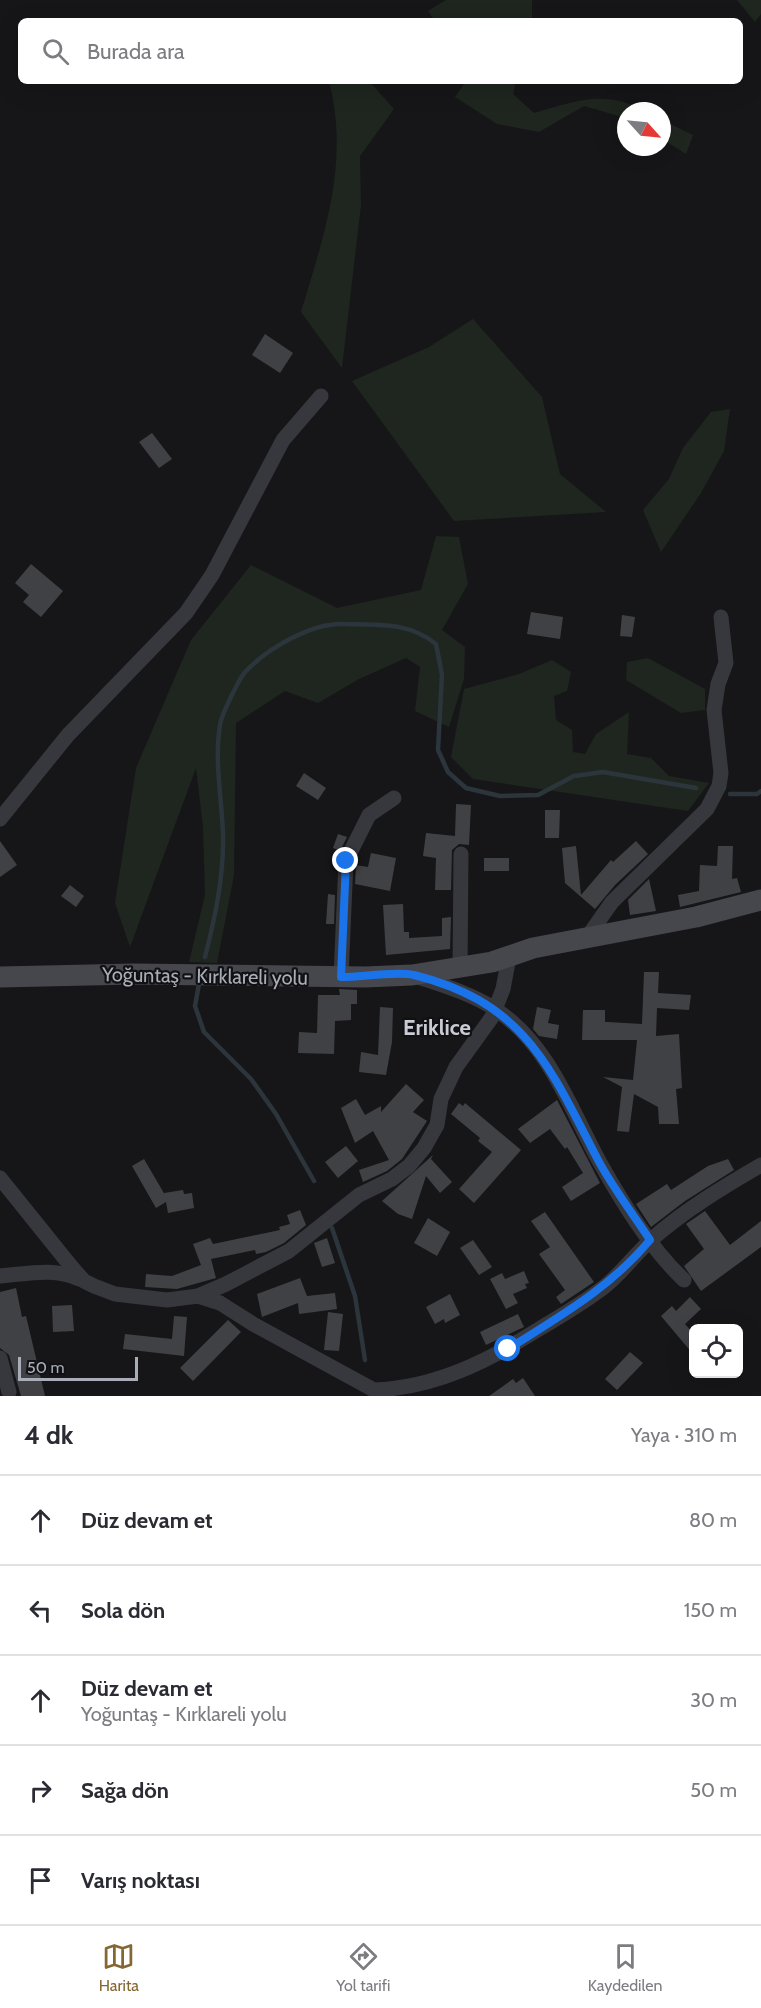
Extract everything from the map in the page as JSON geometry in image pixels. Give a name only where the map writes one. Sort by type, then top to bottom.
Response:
[{"type":"street","points":[[0,819],[68,735],[186,613],[212,575],[283,440],[321,396]]},
{"type":"street","points":[[588,936],[612,902],[707,809],[719,786],[721,773],[714,710],[718,684],[726,663],[721,617]]},
{"type":"street","points":[[341,977],[346,861],[369,815],[394,798]]},
{"type":"street","points":[[460,969],[461,854]]},
{"type":"street","name":"Yoğuntaş - Kırklareli yolu","points":[[0,977],[134,974],[341,977],[412,975],[460,969],[588,936],[696,917],[761,900]]},
{"type":"street","points":[[0,1276],[67,1273],[115,1294],[167,1300],[198,1296],[289,1251],[359,1195],[392,1179],[424,1148],[437,1125],[441,1099],[456,1067],[480,1037],[495,1009],[503,989],[509,957]]},
{"type":"street","points":[[412,975],[467,994],[495,1009],[520,1029],[543,1057],[559,1082],[600,1162],[650,1240],[684,1280]]},
{"type":"street","points":[[198,1296],[220,1303],[375,1393],[397,1389],[476,1366],[508,1349],[604,1287],[629,1266],[650,1240],[708,1197],[761,1165]]},
{"type":"street","points":[[0,1178],[84,1281]]},
{"type":"street","points":[[0,1358],[9,1392]]},
{"type":"shaded area","points":[[446,0],[532,0],[532,18],[433,18],[428,11]]},
{"type":"shaded area","points":[[737,0],[761,0],[761,14],[755,22]]},
{"type":"shaded area","points":[[330,84],[372,84],[394,109],[360,156],[361,205],[342,368],[301,312],[326,227],[331,198],[337,141],[335,111]]},
{"type":"shaded area","points":[[464,84],[515,84],[513,94],[534,113],[590,99],[623,102],[617,102],[617,115],[584,106],[539,132],[497,124],[455,97]]},
{"type":"shaded area","points":[[671,124],[693,135],[686,154],[671,145]]},
{"type":"shaded area","points":[[473,319],[542,397],[560,474],[606,512],[454,521],[352,381],[429,347]]},
{"type":"shaded area","points":[[730,409],[724,451],[701,493],[661,552],[643,510],[669,479],[683,448],[711,412]]},
{"type":"shaded area","points":[[436,536],[459,537],[468,584],[442,630],[465,647],[464,679],[449,727],[415,711],[420,667],[406,658],[359,679],[318,703],[285,691],[236,723],[234,875],[217,963],[189,962],[205,895],[203,827],[196,768],[130,947],[115,903],[136,768],[191,640],[251,565],[337,608],[421,590]]},
{"type":"shaded area","points":[[648,658],[705,689],[705,710],[681,713],[626,680],[627,662]]},
{"type":"shaded area","points":[[552,660],[571,672],[567,691],[554,696],[556,720],[572,730],[573,752],[585,754],[596,734],[629,712],[627,754],[651,758],[669,776],[709,783],[688,811],[473,779],[451,757],[464,689],[519,674]]},
{"type":"building","points":[[265,334],[293,353],[280,373],[252,355]]},
{"type":"building","points":[[152,433],[172,459],[159,468],[139,442]]},
{"type":"building","points":[[31,564],[63,591],[41,617],[23,602],[29,595],[15,583]]},
{"type":"building","points":[[531,612],[563,617],[560,639],[527,634]]},
{"type":"building","points":[[622,615],[635,617],[632,637],[620,636]]},
{"type":"building","points":[[304,773],[326,788],[318,800],[296,786]]},
{"type":"building","points":[[456,804],[471,805],[469,845],[459,844],[452,850],[451,890],[435,890],[436,858],[423,856],[426,833],[455,836]]},
{"type":"building","points":[[545,810],[560,810],[559,838],[545,838]]},
{"type":"building","points":[[338,834],[347,837],[340,851],[333,848]]},
{"type":"building","points":[[0,841],[17,865],[0,877]]},
{"type":"building","points":[[636,841],[648,854],[615,885],[595,909],[565,883],[562,848],[576,846],[581,895],[611,860],[613,862]]},
{"type":"building","points":[[718,846],[733,846],[732,879],[737,878],[741,892],[680,907],[678,895],[699,891],[700,865],[717,866]]},
{"type":"building","points":[[371,853],[396,858],[390,891],[355,884],[356,865],[368,867]]},
{"type":"building","points":[[484,858],[509,858],[509,871],[484,871]]},
{"type":"building","points":[[649,879],[656,911],[630,915],[628,900]]},
{"type":"building","points":[[70,885],[84,896],[76,907],[61,896]]},
{"type":"building","points":[[328,894],[335,895],[334,924],[326,924]]},
{"type":"building","points":[[403,904],[404,932],[409,932],[409,938],[442,936],[442,918],[451,917],[450,949],[386,955],[383,905]]},
{"type":"building","points":[[644,972],[659,972],[658,993],[691,995],[689,1010],[657,1008],[656,1036],[679,1034],[682,1088],[676,1089],[679,1124],[659,1124],[658,1107],[634,1094],[629,1132],[617,1131],[622,1087],[603,1077],[633,1080],[637,1040],[582,1040],[583,1010],[605,1010],[605,1022],[642,1024]]},
{"type":"building","points":[[339,989],[357,990],[357,1004],[351,1004],[351,1020],[335,1021],[334,1054],[298,1053],[299,1032],[317,1033],[318,995],[340,995]]},
{"type":"building","points":[[380,1007],[393,1008],[392,1042],[386,1075],[359,1072],[361,1052],[378,1055]]},
{"type":"building","points":[[537,1007],[551,1010],[548,1023],[559,1025],[557,1039],[539,1036],[533,1029]]},
{"type":"building","points":[[406,1084],[424,1100],[413,1112],[427,1121],[402,1159],[387,1171],[363,1182],[359,1170],[389,1160],[373,1131],[355,1143],[341,1108],[356,1099],[365,1115],[381,1106],[381,1112]]},
{"type":"building","points":[[557,1100],[600,1183],[571,1201],[562,1187],[583,1173],[567,1147],[565,1149],[550,1129],[530,1143],[518,1129]]},
{"type":"building","points":[[459,1103],[463,1106],[465,1103],[521,1150],[474,1203],[459,1189],[492,1152],[478,1141],[480,1138],[451,1114]]},
{"type":"building","points":[[346,1146],[358,1161],[338,1178],[325,1162]]},
{"type":"building","points":[[433,1155],[431,1159],[452,1182],[440,1193],[426,1176],[412,1219],[398,1214],[382,1201]]},
{"type":"building","points":[[144,1159],[165,1195],[164,1193],[183,1190],[184,1194],[192,1193],[194,1208],[168,1213],[166,1202],[156,1208],[132,1166]]},
{"type":"building","points":[[728,1159],[734,1170],[685,1201],[651,1227],[636,1204],[667,1184],[671,1190],[708,1166]]},
{"type":"building","points":[[300,1210],[306,1225],[284,1243],[266,1252],[256,1254],[255,1250],[211,1259],[216,1278],[177,1289],[145,1287],[146,1274],[172,1276],[201,1265],[193,1244],[210,1238],[213,1244],[280,1230],[279,1227],[290,1224],[287,1215]]},
{"type":"building","points":[[705,1211],[730,1245],[761,1221],[761,1247],[701,1291],[684,1266],[704,1249],[686,1224]]},
{"type":"building","points":[[545,1212],[594,1282],[561,1304],[556,1297],[565,1290],[539,1254],[550,1247],[531,1221]]},
{"type":"building","points":[[428,1218],[450,1232],[437,1256],[414,1243]]},
{"type":"building","points":[[327,1238],[335,1263],[322,1267],[314,1243]]},
{"type":"building","points":[[473,1240],[492,1267],[479,1275],[460,1248]]},
{"type":"building","points":[[524,1271],[529,1283],[525,1284],[527,1288],[513,1294],[518,1303],[506,1309],[490,1279],[502,1273],[505,1279]]},
{"type":"building","points":[[300,1278],[307,1296],[335,1293],[337,1309],[299,1314],[298,1303],[262,1317],[257,1294]]},
{"type":"building","points":[[16,1288],[22,1317],[26,1316],[45,1396],[21,1396],[9,1355],[0,1348],[0,1292]]},
{"type":"building","points":[[450,1294],[460,1315],[445,1323],[444,1319],[435,1324],[426,1307]]},
{"type":"building","points":[[690,1297],[701,1309],[685,1324],[689,1328],[689,1349],[661,1316],[672,1306],[676,1311]]},
{"type":"building","points":[[72,1305],[74,1331],[53,1332],[52,1306]]},
{"type":"building","points":[[328,1312],[343,1314],[339,1351],[324,1350]]},
{"type":"building","points":[[518,1314],[524,1327],[486,1345],[480,1332]]},
{"type":"building","points":[[174,1316],[187,1317],[184,1356],[123,1349],[125,1334],[172,1339]]},
{"type":"building","points":[[228,1320],[241,1332],[193,1381],[180,1368]]},
{"type":"building","points":[[630,1352],[643,1363],[617,1390],[605,1379]]},
{"type":"building","points":[[523,1378],[535,1396],[489,1396],[513,1379],[516,1383]]},
{"type":"waterway","points":[[205,957],[222,866],[223,835],[218,753],[221,720],[245,672],[266,654],[291,638],[319,627],[345,624],[393,626],[415,632],[436,644],[442,675],[438,750],[448,772],[466,788],[500,796],[538,795],[574,776],[603,772],[696,788]]},
{"type":"waterway","points":[[730,794],[757,794],[761,791]]},
{"type":"waterway","points":[[199,984],[195,1006],[204,1032],[251,1079],[276,1114],[314,1181]]},
{"type":"waterway","points":[[332,1228],[355,1296],[365,1360]]},
{"type":"district","name":"Eriklice","points":[[437,1027]]},
{"type":"route","points":[[346,861],[341,977],[412,975],[467,994],[495,1009],[520,1029],[543,1057],[559,1082],[600,1162],[650,1240],[629,1266],[604,1287],[508,1349]]}]
